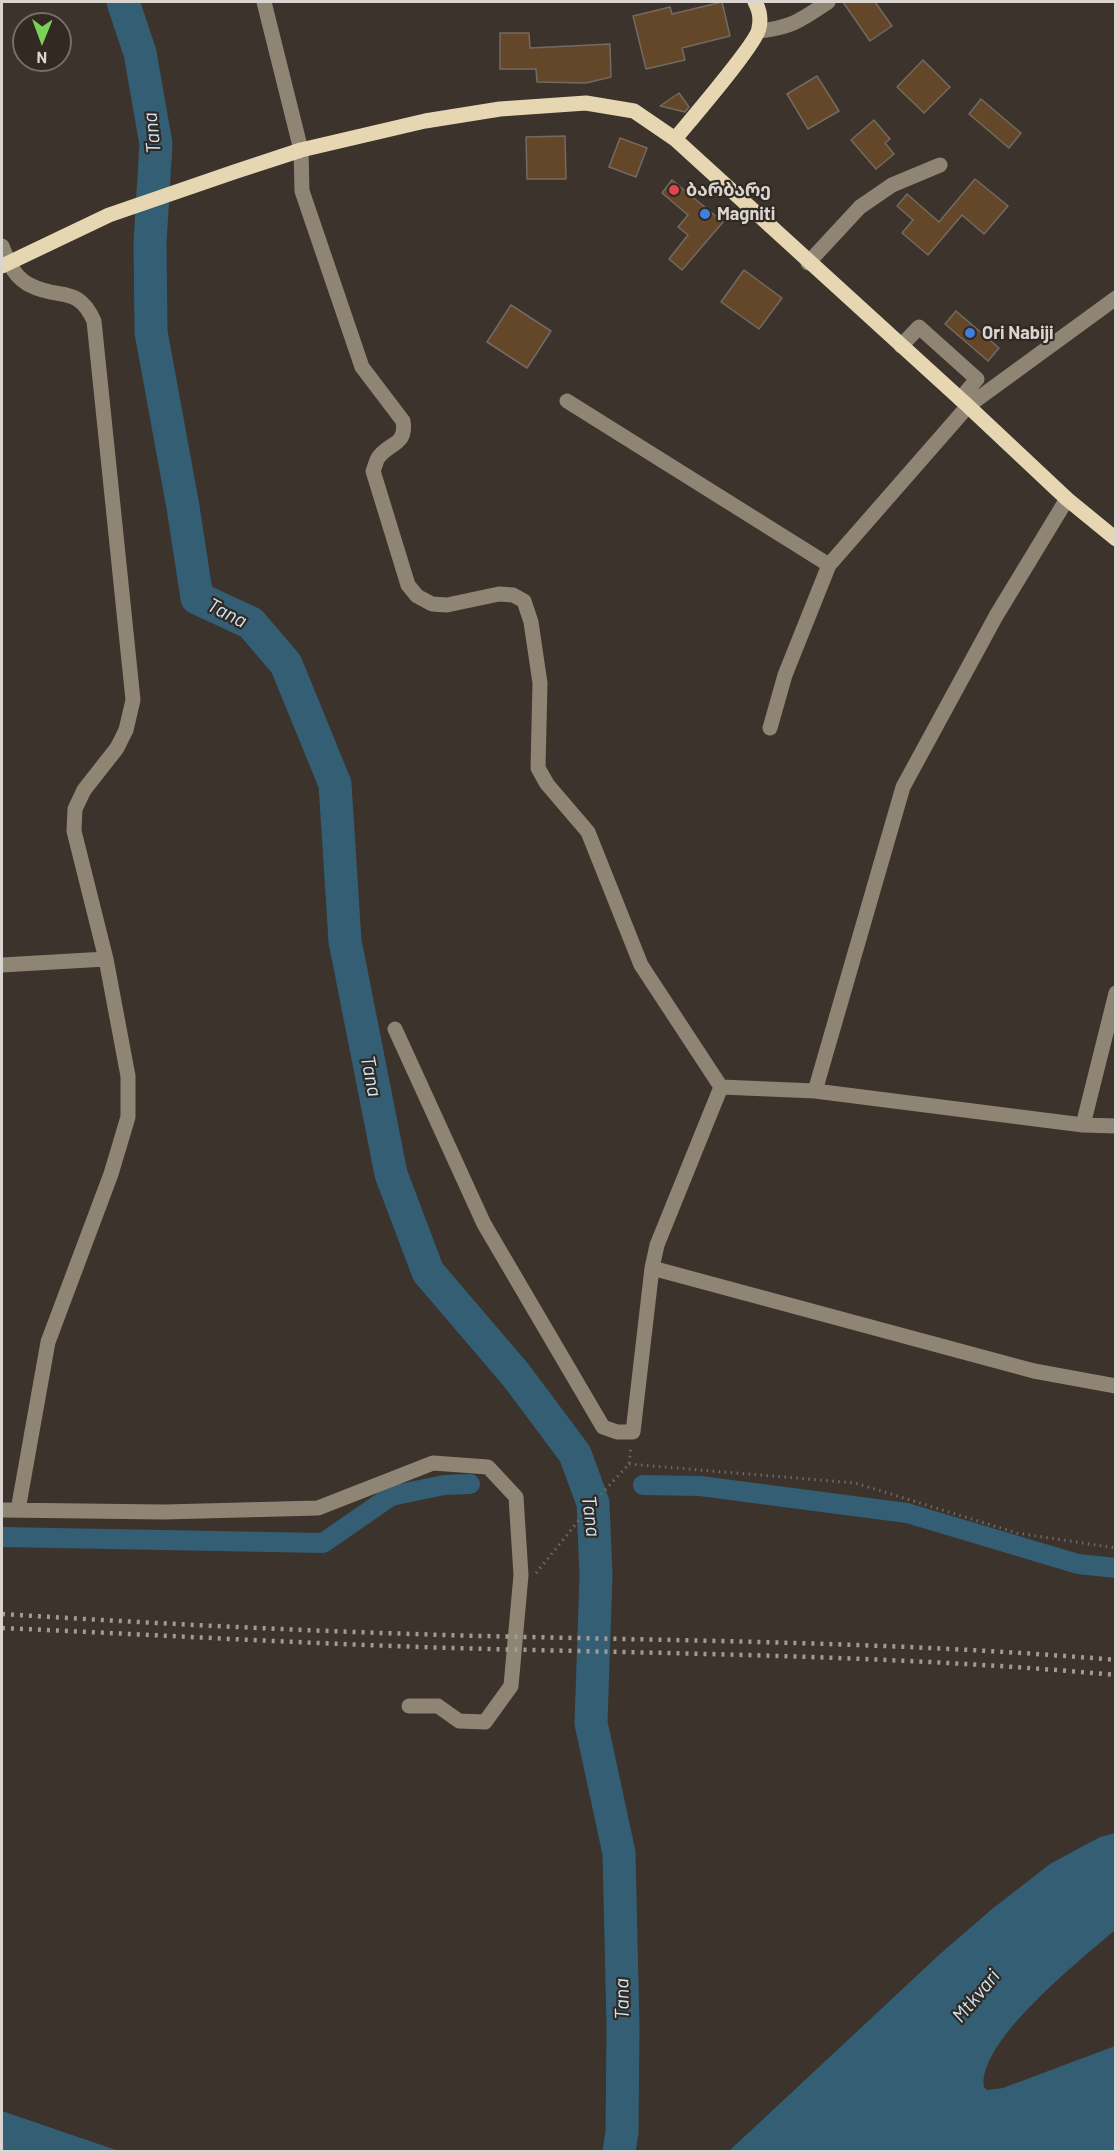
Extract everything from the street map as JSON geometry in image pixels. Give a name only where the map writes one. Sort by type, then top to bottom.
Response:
[{"type":"main road","points":[[675,139],[759,31],[758,9],[754,2]]},
{"type":"main road","points":[[5,265],[109,215],[301,150],[425,121],[500,109],[586,103],[634,111],[675,139],[1067,499],[1116,539]]},
{"type":"street","points":[[264,2],[301,150],[302,191],[362,367],[403,421],[405,431],[400,440],[379,457],[373,471],[408,585],[417,596],[432,604],[447,605],[499,594],[513,595],[524,601],[531,622],[540,683],[538,768],[547,784],[588,832],[641,965],[721,1087]]},
{"type":"street","points":[[759,31],[794,24],[828,2]]},
{"type":"street","points":[[808,263],[860,207],[892,185],[940,165]]},
{"type":"street","points":[[2,246],[5,265],[18,277],[32,287],[74,297],[88,307],[94,321],[133,700],[126,730],[117,748],[84,790],[75,809],[74,831],[106,959],[129,1076],[128,1117],[111,1174],[48,1342],[18,1510]]},
{"type":"street","points":[[964,402],[1116,298]]},
{"type":"street","points":[[770,728],[785,675],[829,565],[964,402],[977,379],[919,327],[901,346]]},
{"type":"street","points":[[567,401],[829,565]]},
{"type":"street","points":[[815,1090],[903,787],[996,616],[1067,499]]},
{"type":"street","points":[[2,965],[106,959]]},
{"type":"street","points":[[1083,1125],[1116,993]]},
{"type":"street","points":[[395,1029],[484,1224],[603,1427],[616,1432],[633,1432],[652,1268],[657,1245],[721,1087]]},
{"type":"street","points":[[721,1087],[815,1090],[1083,1125],[1116,1126]]},
{"type":"street","points":[[652,1268],[1034,1371],[1116,1386]]},
{"type":"street","points":[[2,1510],[164,1512],[318,1508],[434,1463],[488,1467],[516,1497],[521,1575],[511,1686],[485,1722],[459,1721],[438,1706],[409,1706]]},
{"type":"path","points":[[521,1575],[537,1573],[593,1503],[629,1464],[633,1432]]},
{"type":"path","points":[[629,1464],[855,1483],[1017,1533],[1116,1548]]},
{"type":"water","name":"Mtkvari","points":[[1115,1833],[1115,1930],[1057,1980],[1014,2025],[997,2047],[986,2068],[984,2087],[987,2090],[1003,2088],[1115,2046],[1115,2151],[729,2151],[940,1954],[992,1909],[1050,1864],[1100,1837]]},
{"type":"water","points":[[2,2111],[119,2151],[2,2151]]},
{"type":"building","points":[[722,2],[730,36],[682,48],[685,60],[646,69],[633,16],[670,7],[672,14]]},
{"type":"building","points":[[843,2],[875,2],[892,26],[870,41]]},
{"type":"building","points":[[500,33],[529,33],[530,48],[610,44],[611,77],[586,83],[537,82],[536,69],[500,69]]},
{"type":"building","points":[[923,60],[950,87],[924,113],[897,87]]},
{"type":"building","points":[[817,76],[839,111],[808,129],[787,94]]},
{"type":"building","points":[[679,93],[689,107],[685,112],[660,106]]},
{"type":"building","points":[[981,99],[1021,133],[1009,148],[969,114]]},
{"type":"building","points":[[874,120],[890,139],[885,143],[894,154],[876,169],[851,140]]},
{"type":"building","points":[[565,136],[566,179],[527,179],[526,137]]},
{"type":"building","points":[[620,138],[647,148],[636,177],[609,167]]},
{"type":"building","points":[[975,179],[1008,206],[984,234],[962,215],[928,255],[902,233],[913,220],[897,206],[907,194],[939,222]]},
{"type":"building","points":[[672,180],[723,222],[682,270],[669,259],[688,235],[678,227],[688,215],[662,193]]},
{"type":"building","points":[[744,270],[782,298],[759,329],[721,302]]},
{"type":"building","points":[[511,305],[551,331],[527,368],[487,342]]},
{"type":"building","points":[[956,311],[999,348],[988,361],[945,324]]},
{"type":"waterway","name":"Tana","points":[[123,2],[140,53],[156,144],[150,242],[151,332],[197,598],[251,623],[286,664],[335,784],[345,941],[391,1174],[428,1272],[516,1375],[575,1454],[593,1503],[596,1575],[591,1723],[619,1853],[623,2026],[622,2132],[619,2152]]},
{"type":"waterway","points":[[2,1537],[323,1543],[391,1496],[444,1485],[470,1484]]},
{"type":"waterway","points":[[643,1485],[700,1486],[907,1513],[1078,1564],[1116,1568]]},
{"type":"railway","points":[[2,1614],[362,1632],[958,1649],[1116,1660]]},
{"type":"railway","points":[[2,1628],[428,1647],[881,1660],[1116,1675]]},
{"type":"place","name":"ბარბარე","points":[[674,190]]},
{"type":"place","name":"Magniti","points":[[705,214]]},
{"type":"place","name":"Ori Nabiji","points":[[970,333]]}]
